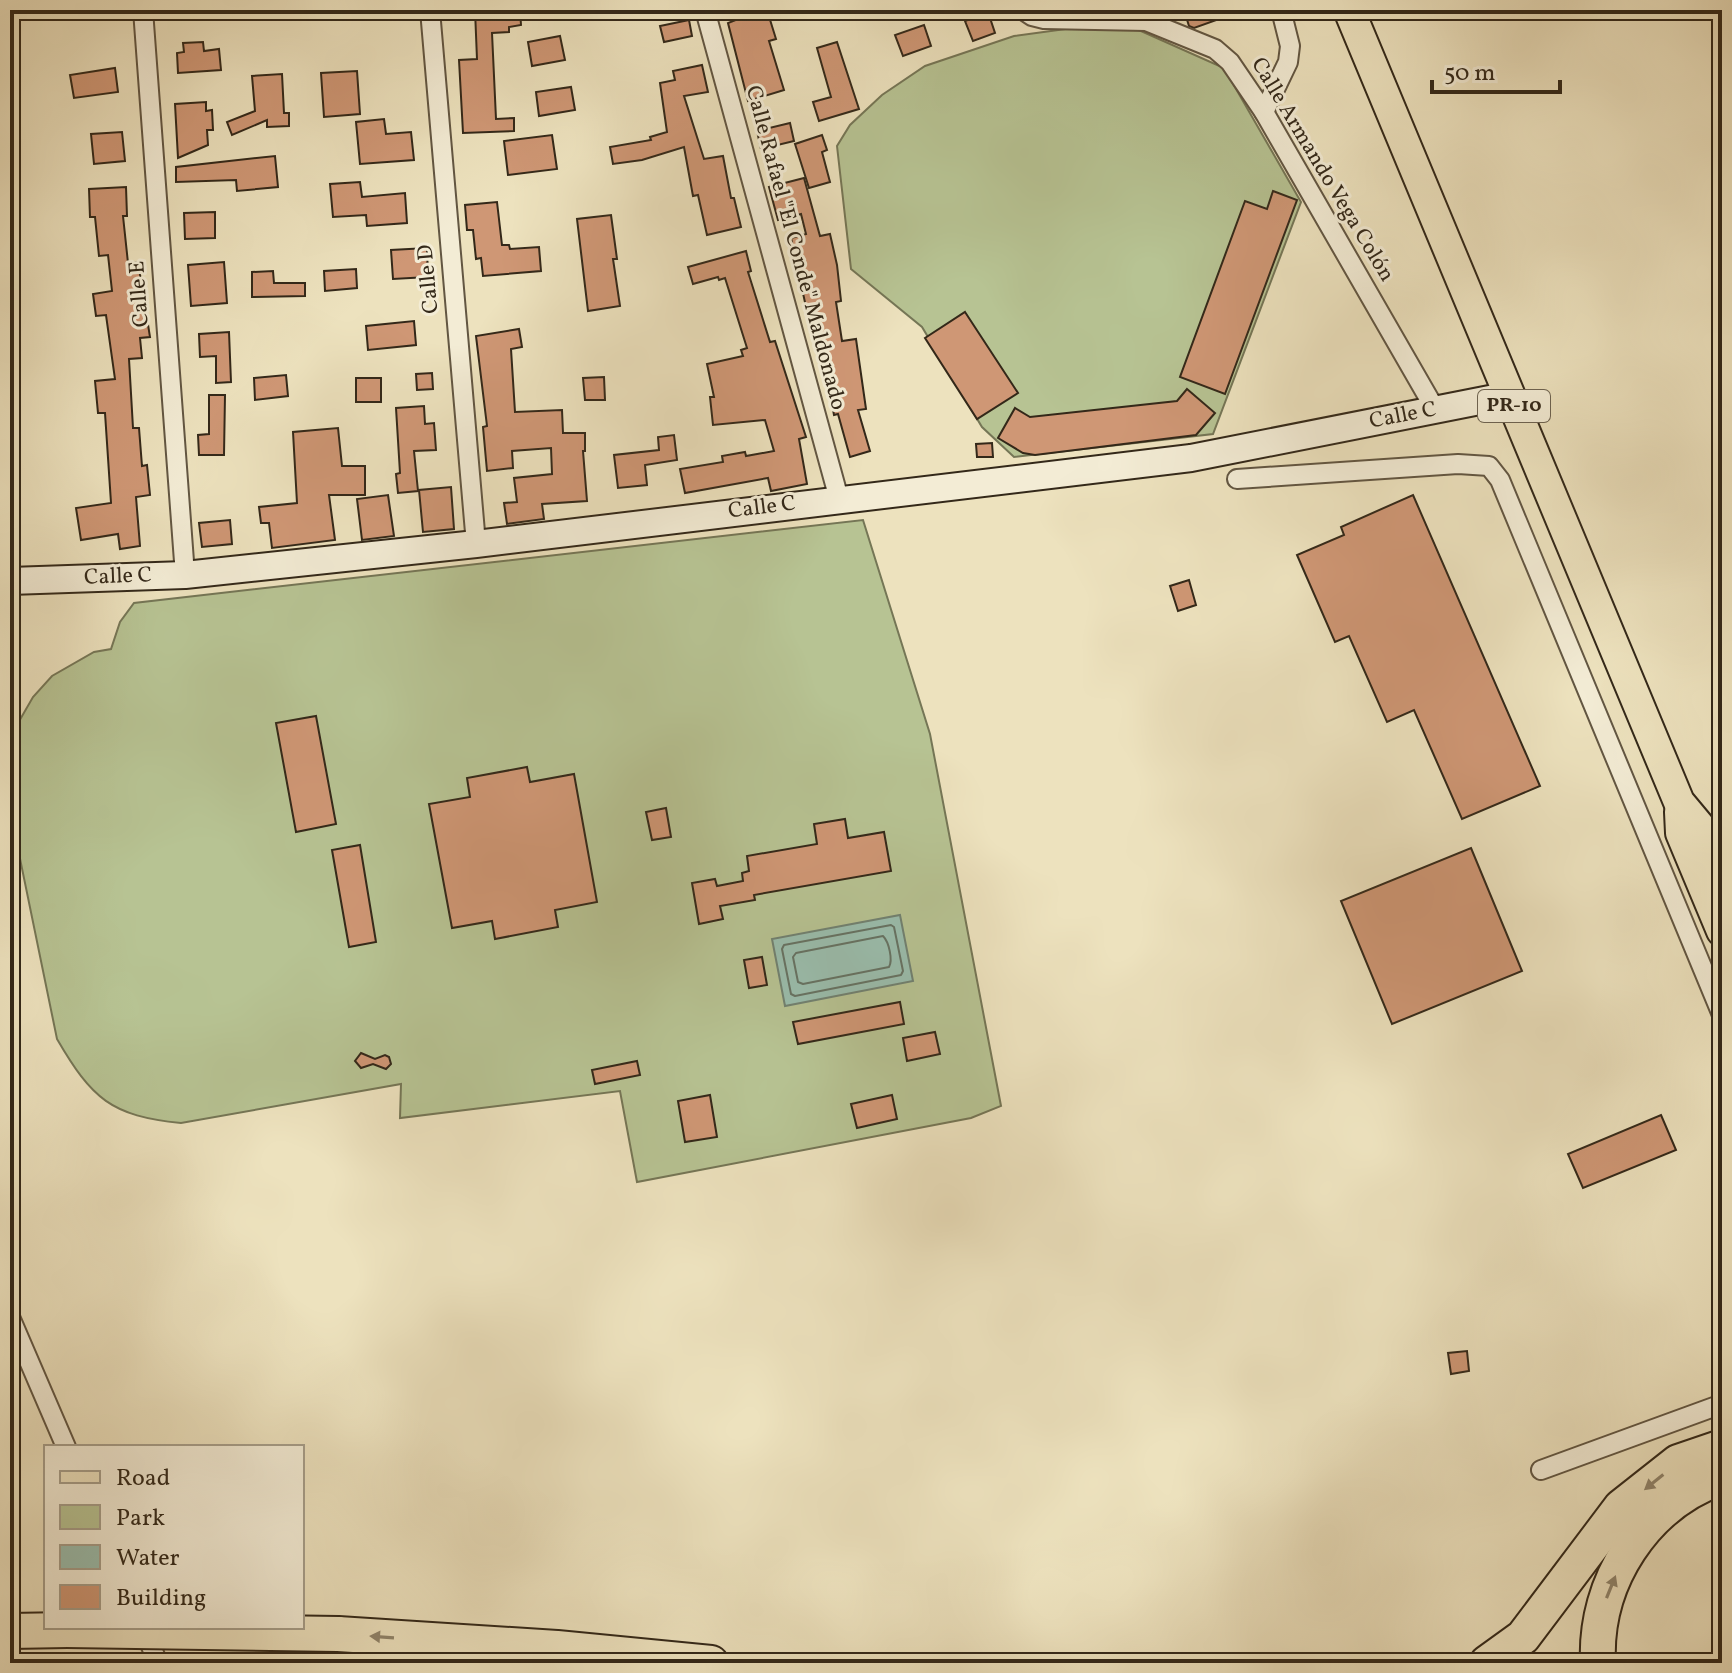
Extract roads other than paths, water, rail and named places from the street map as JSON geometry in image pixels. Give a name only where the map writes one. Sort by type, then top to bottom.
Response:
[{"type":"highway","points":[[1487,1663],[1523,1637],[1621,1507],[1678,1462],[1722,1447]]},
{"type":"highway","points":[[1598,1663],[1598,1629],[1605,1600],[1632,1544],[1661,1513],[1683,1496],[1722,1477]]},
{"type":"highway","points":[[10,1631],[338,1634],[557,1648],[711,1663]]},
{"type":"main road","name":"PR-10","points":[[1349,10],[1679,802],[1699,826],[1722,873]]},
{"type":"main road","name":"PR-10","points":[[1679,802],[1681,833],[1722,931]]},
{"type":"street","name":"Calle E","points":[[143,10],[185,575]]},
{"type":"street","name":"Calle D","points":[[430,10],[476,544]]},
{"type":"street","name":"Calle Rafael \"El Conde\" Maldonado","points":[[705,10],[839,499]]},
{"type":"street","name":"Calle Armando Vega Colón","points":[[1023,10],[1044,19],[1146,21],[1215,49],[1230,62],[1264,112],[1435,409]]},
{"type":"street","points":[[1264,112],[1288,62],[1290,46],[1281,10]]},
{"type":"street","name":"Calle C","points":[[10,581],[185,575],[476,544],[1191,458],[1510,395]]},
{"type":"street","points":[[1237,479],[1458,464],[1489,466],[1500,480],[1722,1015]]},
{"type":"street","points":[[10,1317],[65,1445]]},
{"type":"street","points":[[1541,1470],[1722,1404]]},
{"type":"street","points":[[144,1629],[158,1663]]},
{"type":"water","points":[[900,915],[913,981],[785,1006],[772,939]]}]
